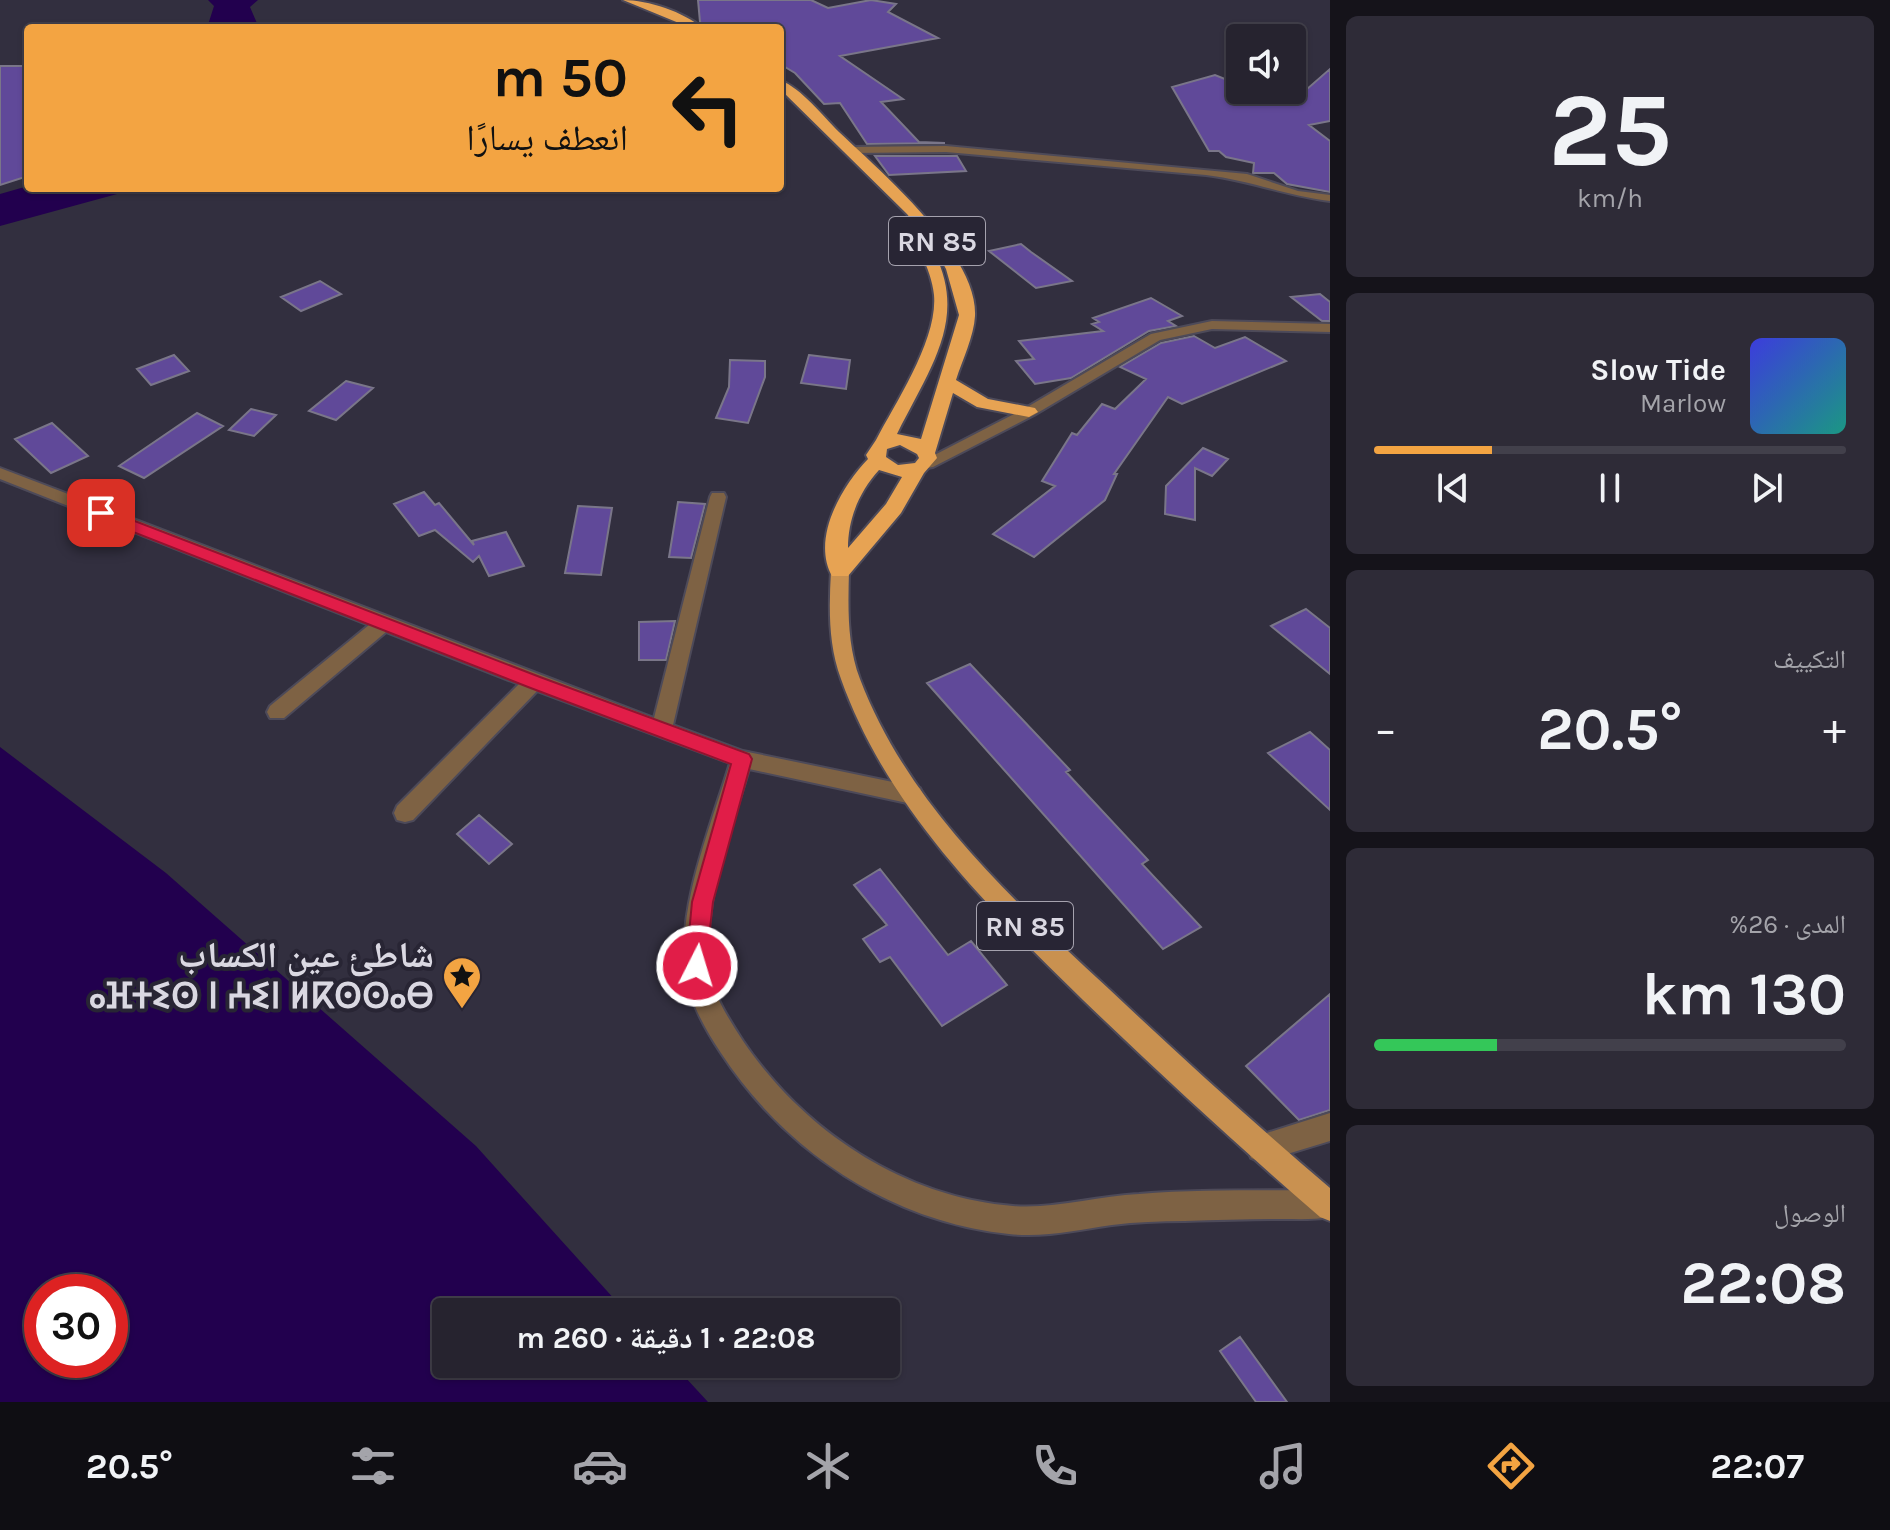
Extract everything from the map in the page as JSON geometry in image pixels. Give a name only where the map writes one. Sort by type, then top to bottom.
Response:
[{"type":"highway","points":[[628,0],[701,24]]},
{"type":"highway","points":[[655,0],[701,24]]},
{"type":"highway","name":"RN 85","points":[[784,87],[913,210],[942,247],[965,298],[967,315],[923,462],[894,508],[840,571]]},
{"type":"highway","name":"RN 85","points":[[784,99],[903,218],[926,247],[942,298],[923,364],[881,451],[848,496],[837,532],[840,571]]},
{"type":"highway","points":[[948,383],[983,403],[1029,412]]},
{"type":"highway","points":[[908,441],[923,462],[890,469],[881,451],[908,441]]},
{"type":"main road","name":"RN 85","points":[[840,571],[840,646],[850,680],[868,721],[912,795],[1021,923],[1261,1148],[1328,1205]]},
{"type":"street","points":[[851,150],[946,149],[1194,170],[1247,177],[1296,194],[1330,198]]},
{"type":"street","points":[[923,462],[1029,412],[1139,346],[1172,333],[1212,325],[1330,328]]},
{"type":"street","points":[[0,473],[534,682],[742,759],[912,795]]},
{"type":"street","points":[[662,728],[718,497]]},
{"type":"street","points":[[277,712],[385,622]]},
{"type":"street","points":[[405,813],[534,682]]},
{"type":"street","points":[[742,759],[703,902],[697,966],[706,1003],[731,1046],[772,1101],[821,1142],[877,1181],[946,1209],[1013,1220],[1139,1208],[1328,1205]]},
{"type":"street","points":[[1261,1148],[1330,1127]]},
{"type":"shaded area","points":[[208,0],[258,0],[250,7],[257,24],[208,24],[214,6]]},
{"type":"shaded area","points":[[24,187],[24,192],[124,192],[0,226],[0,194]]},
{"type":"shaded area","points":[[0,747],[166,873],[476,1146],[613,1298],[432,1298],[432,1378],[686,1378],[708,1402],[0,1402]]},
{"type":"building","points":[[698,0],[811,0],[828,8],[871,0],[896,4],[888,12],[938,38],[840,56],[903,99],[881,102],[919,142],[945,143],[867,144],[840,103],[824,104],[795,73],[784,66],[784,24],[700,22]]},
{"type":"building","points":[[0,66],[24,66],[24,177],[0,185]]},
{"type":"building","points":[[1330,69],[1330,121],[1309,125],[1330,141],[1330,192],[1287,184],[1274,173],[1253,173],[1254,163],[1226,157],[1219,151],[1209,151],[1172,87],[1215,75],[1226,79],[1226,104],[1306,104],[1306,90]]},
{"type":"building","points":[[875,156],[957,156],[966,171],[889,175]]},
{"type":"building","points":[[1021,244],[1072,281],[1036,288],[989,251]]},
{"type":"building","points":[[320,281],[341,294],[301,311],[281,297]]},
{"type":"building","points":[[1320,294],[1330,302],[1330,321],[1322,321],[1291,297]]},
{"type":"building","points":[[1151,298],[1182,316],[1168,321],[1176,326],[1149,331],[1071,378],[1035,384],[1016,361],[1034,359],[1019,341],[1103,331],[1092,324],[1099,322],[1093,318]]},
{"type":"building","points":[[1194,336],[1215,348],[1245,337],[1286,361],[1182,404],[1168,397],[1114,474],[1117,474],[1105,500],[1034,557],[993,534],[1055,486],[1042,481],[1072,433],[1077,435],[1102,404],[1115,409],[1146,379],[1120,367],[1161,343]]},
{"type":"building","points":[[174,355],[189,371],[151,385],[137,369]]},
{"type":"building","points":[[809,355],[850,360],[846,389],[801,383]]},
{"type":"building","points":[[730,360],[765,361],[765,377],[748,423],[716,418],[729,387]]},
{"type":"building","points":[[346,381],[373,388],[336,420],[309,411]]},
{"type":"building","points":[[251,409],[276,415],[254,436],[229,430]]},
{"type":"building","points":[[197,413],[223,426],[144,478],[119,466]]},
{"type":"building","points":[[52,423],[88,456],[51,473],[15,439]]},
{"type":"building","points":[[1203,448],[1228,459],[1212,476],[1195,468],[1195,520],[1165,514],[1166,486]]},
{"type":"building","points":[[424,492],[435,505],[439,503],[474,545],[472,541],[506,532],[524,566],[489,576],[479,556],[473,562],[435,530],[419,536],[394,504]]},
{"type":"building","points":[[678,502],[705,504],[691,558],[669,557]]},
{"type":"building","points":[[578,506],[612,508],[601,575],[565,573]]},
{"type":"building","points":[[1306,609],[1330,628],[1330,674],[1271,626]]},
{"type":"building","points":[[675,621],[666,660],[639,660],[639,622]]},
{"type":"building","points":[[970,664],[1070,770],[1066,772],[1148,860],[1142,864],[1201,927],[1163,949],[927,683]]},
{"type":"building","points":[[1310,732],[1330,750],[1330,810],[1268,753]]},
{"type":"building","points":[[479,815],[512,844],[489,864],[457,834]]},
{"type":"building","points":[[880,869],[948,955],[971,941],[1007,985],[942,1026],[890,957],[880,962],[863,939],[887,925],[854,885]]},
{"type":"building","points":[[1330,994],[1330,1110],[1299,1120],[1246,1066]]},
{"type":"building","points":[[1240,1337],[1287,1402],[1256,1402],[1220,1351]]},
{"type":"place","name":"شاطئ عين الكساب ⴰⴼⵜⵉⵙ ⵏ ⵄⵉⵏ ⵍⴽⵙⵙⴰⴱ","points":[[462,1010]]},
{"type":"route","points":[[101,513],[534,682],[742,759],[703,902],[697,966]]}]
